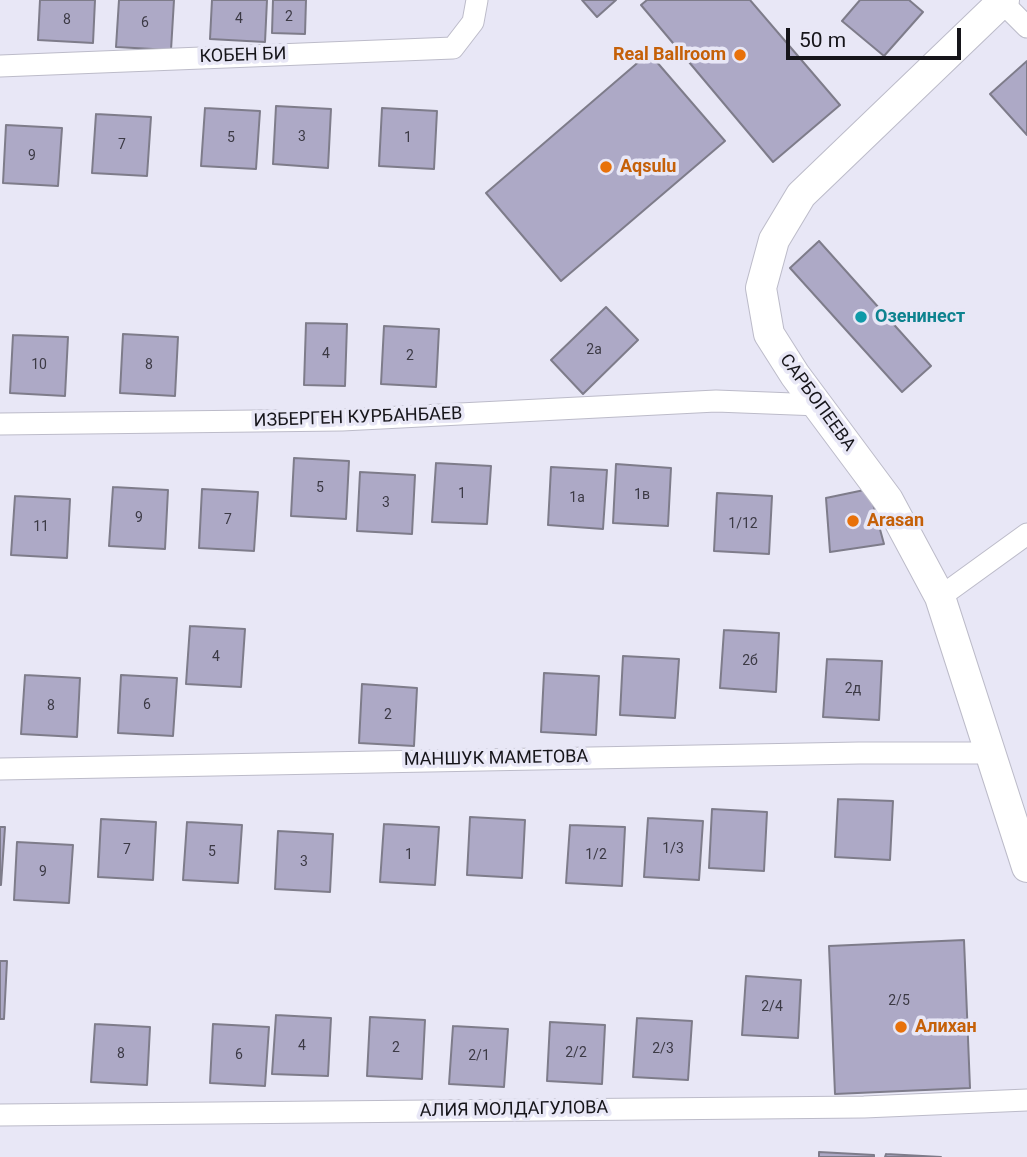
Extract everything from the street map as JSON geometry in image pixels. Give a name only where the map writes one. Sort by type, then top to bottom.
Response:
[{"type":"street","name":"КОБЕН БИ","points":[[0,66],[453,48],[473,22],[477,0]]},
{"type":"street","points":[[1002,1],[1027,27]]},
{"type":"street","name":"САРБОПЕЕВА","points":[[1002,1],[801,195],[774,240],[761,288],[769,334],[794,375],[888,500],[940,597],[1027,867]]},
{"type":"street","name":"ИЗБЕРГЕН КУРБАНБАЕВ","points":[[0,424],[342,420],[716,401],[819,405]]},
{"type":"street","points":[[940,597],[1023,546]]},
{"type":"street","name":"МАНШУК МАМЕТОВА","points":[[0,768],[845,753],[992,753]]},
{"type":"street","name":"АЛИЯ МОЛДАГУЛОВА","points":[[0,1115],[864,1107],[1027,1100]]},
{"type":"building","points":[[40,0],[95,0],[93,43],[38,40]]},
{"type":"building","points":[[119,0],[174,0],[171,50],[116,47]]},
{"type":"building","points":[[212,0],[267,0],[265,42],[210,39]]},
{"type":"building","points":[[273,0],[306,0],[305,34],[272,33]]},
{"type":"building","points":[[582,0],[616,0],[597,17]]},
{"type":"building","name":"Real Ballroom","points":[[647,0],[750,0],[840,105],[773,162],[641,5]]},
{"type":"building","points":[[860,0],[909,0],[923,12],[884,56],[842,21]]},
{"type":"building","name":"Aqsulu","points":[[649,53],[725,141],[561,281],[486,193]]},
{"type":"building","points":[[1027,61],[1027,135],[990,94]]},
{"type":"building","points":[[276,106],[331,109],[328,168],[273,164]]},
{"type":"building","points":[[205,108],[260,111],[256,169],[201,166]]},
{"type":"building","points":[[382,108],[437,111],[434,169],[379,166]]},
{"type":"building","points":[[96,114],[151,117],[147,176],[92,173]]},
{"type":"building","points":[[6,125],[62,128],[58,186],[3,183]]},
{"type":"building","name":"Озенинест","points":[[819,241],[931,366],[902,392],[790,268]]},
{"type":"building","points":[[606,307],[638,340],[583,394],[551,360]]},
{"type":"building","points":[[306,323],[347,324],[345,386],[304,385]]},
{"type":"building","points":[[384,326],[439,329],[436,387],[381,384]]},
{"type":"building","points":[[123,334],[178,337],[175,396],[120,393]]},
{"type":"building","points":[[13,335],[68,337],[65,396],[10,393]]},
{"type":"building","points":[[294,458],[349,461],[346,519],[291,516]]},
{"type":"building","points":[[436,463],[491,466],[487,524],[432,522]]},
{"type":"building","points":[[616,464],[671,468],[668,526],[613,523]]},
{"type":"building","points":[[551,467],[607,470],[603,529],[548,525]]},
{"type":"building","points":[[360,472],[415,475],[412,534],[357,531]]},
{"type":"building","points":[[113,487],[168,490],[165,549],[109,546]]},
{"type":"building","points":[[202,489],[258,492],[254,551],[199,548]]},
{"type":"building","name":"Arasan","points":[[869,489],[884,544],[830,552],[826,498]]},
{"type":"building","points":[[717,493],[772,496],[769,554],[714,551]]},
{"type":"building","points":[[15,496],[70,499],[67,558],[11,555]]},
{"type":"building","points":[[190,626],[245,629],[241,687],[186,684]]},
{"type":"building","points":[[724,630],[779,633],[776,692],[720,688]]},
{"type":"building","points":[[623,656],[679,659],[675,718],[620,715]]},
{"type":"building","points":[[827,659],[882,661],[879,720],[823,717]]},
{"type":"building","points":[[544,673],[599,676],[596,735],[541,732]]},
{"type":"building","points":[[25,675],[80,678],[77,737],[21,734]]},
{"type":"building","points":[[121,675],[177,678],[173,736],[118,733]]},
{"type":"building","points":[[362,684],[417,688],[414,746],[359,743]]},
{"type":"building","points":[[838,799],[893,801],[890,860],[835,857]]},
{"type":"building","points":[[712,809],[767,812],[764,871],[709,868]]},
{"type":"building","points":[[470,817],[525,820],[522,878],[467,875]]},
{"type":"building","points":[[648,818],[703,821],[699,880],[644,877]]},
{"type":"building","points":[[101,819],[156,822],[153,880],[98,877]]},
{"type":"building","points":[[187,822],[242,825],[238,883],[183,880]]},
{"type":"building","points":[[384,824],[439,827],[435,885],[380,882]]},
{"type":"building","points":[[570,825],[625,827],[622,886],[566,883]]},
{"type":"building","points":[[0,827],[5,827],[1,885],[0,885]]},
{"type":"building","points":[[278,831],[333,834],[330,892],[275,889]]},
{"type":"building","points":[[17,842],[73,845],[69,903],[14,900]]},
{"type":"building","points":[[964,940],[970,1088],[835,1094],[829,946]]},
{"type":"building","points":[[0,961],[7,961],[4,1019],[0,1019]]},
{"type":"building","points":[[746,976],[801,980],[798,1038],[742,1035]]},
{"type":"building","points":[[276,1015],[331,1018],[328,1076],[272,1074]]},
{"type":"building","points":[[370,1017],[425,1020],[422,1079],[367,1076]]},
{"type":"building","points":[[637,1018],[692,1021],[688,1080],[633,1077]]},
{"type":"building","points":[[550,1022],[605,1025],[602,1084],[547,1081]]},
{"type":"building","points":[[95,1024],[150,1027],[147,1085],[91,1082]]},
{"type":"building","points":[[213,1024],[269,1027],[265,1086],[210,1083]]},
{"type":"building","points":[[453,1026],[508,1029],[504,1087],[449,1084]]},
{"type":"building","points":[[819,1152],[874,1155],[874,1157],[819,1157]]},
{"type":"building","points":[[886,1154],[941,1157],[885,1157]]},
{"type":"place","name":"Real Ballroom","points":[[740,55]]},
{"type":"place","name":"Aqsulu","points":[[606,167]]},
{"type":"place","name":"Озенинест","points":[[861,317]]},
{"type":"place","name":"Arasan","points":[[853,521]]},
{"type":"place","name":"Алихан","points":[[901,1027]]}]
